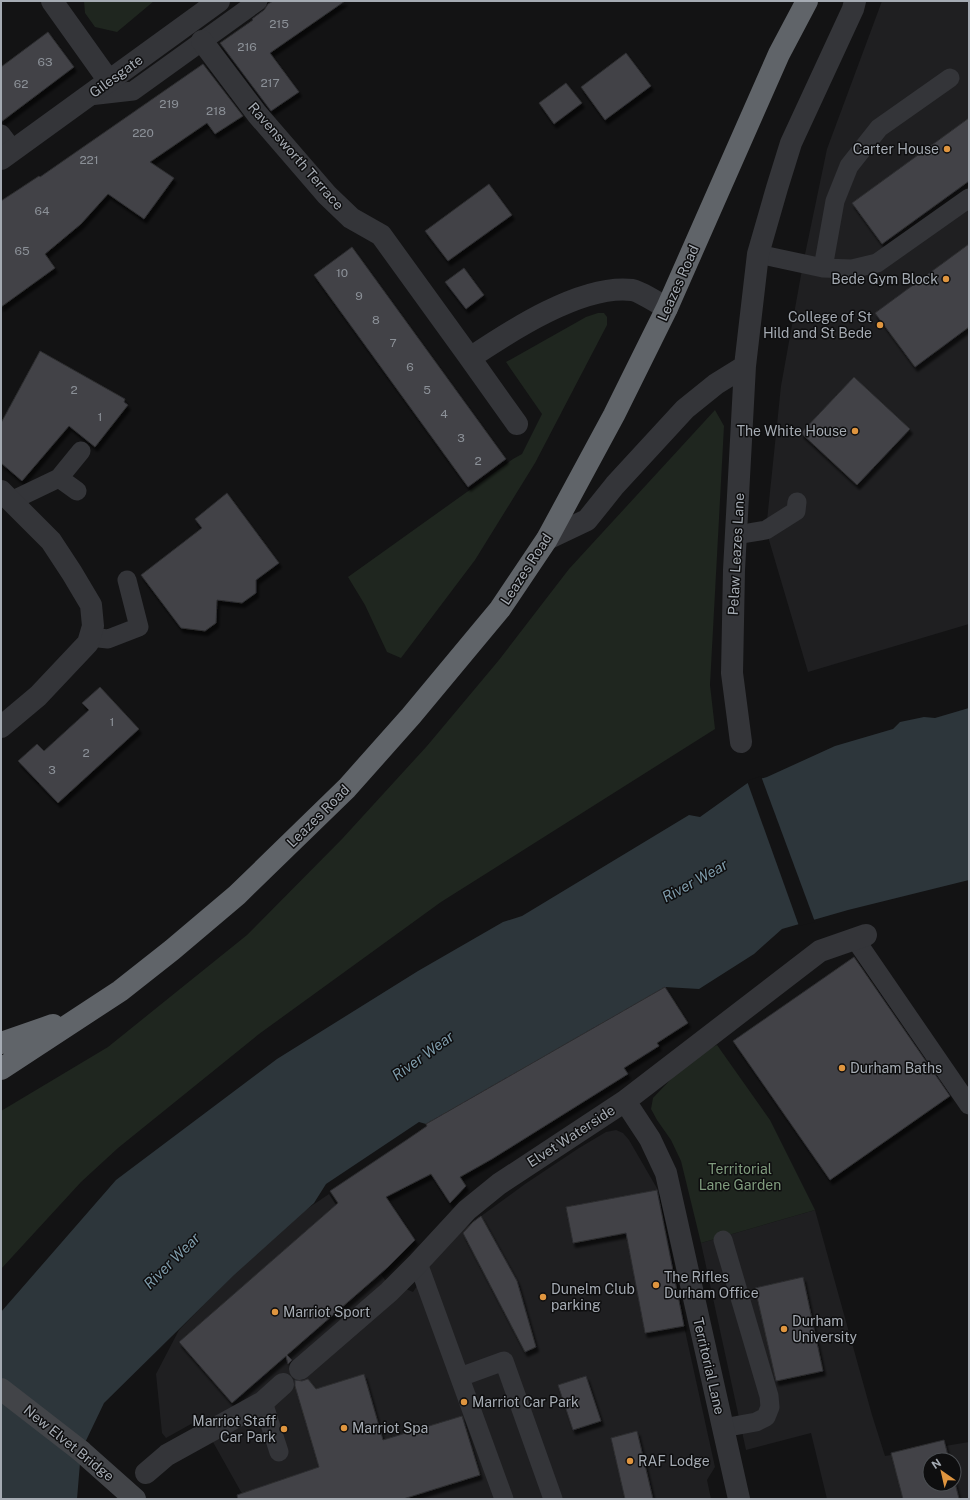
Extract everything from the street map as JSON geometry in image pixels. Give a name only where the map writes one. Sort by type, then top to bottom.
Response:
[{"type":"highway","name":"Leazes Road","points":[[2,1069],[120,991],[178,945],[237,895],[347,788],[411,716],[500,609],[547,539],[614,415],[667,308],[779,54],[807,1]]},
{"type":"highway","name":"Leazes Road","points":[[1,1043],[81,1016]]},
{"type":"street","points":[[52,1],[109,81]]},
{"type":"street","name":"Gilesgate","points":[[5,148],[89,96],[218,1]]},
{"type":"street","name":"Pelaw Leazes Lane","points":[[741,742],[732,673],[734,570],[745,366],[758,254],[792,143],[853,9],[855,1]]},
{"type":"street","name":"Ravensworth Terrace","points":[[202,41],[257,114],[327,195],[351,218],[381,235],[517,424]]},
{"type":"street","points":[[470,358],[499,338],[566,303],[602,291],[633,290],[667,308]]},
{"type":"street","points":[[547,539],[587,520],[615,485],[685,409],[716,384],[745,366]]},
{"type":"street","points":[[1,727],[38,696],[89,640],[93,626],[91,605],[51,541],[6,496]]},
{"type":"street","name":"Elvet Waterside","points":[[300,1369],[389,1292],[467,1210],[499,1184],[625,1101],[820,951],[861,937]]},
{"type":"street","name":"Territorial Lane","points":[[625,1101],[650,1139],[666,1173],[739,1499]]},
{"type":"street","points":[[146,1473],[167,1455],[263,1402],[283,1384]]},
{"type":"street","name":"New Elvet Bridge","points":[[1,1389],[81,1451],[135,1499]]},
{"type":"lane","points":[[89,96],[133,91],[258,1]]},
{"type":"lane","points":[[823,268],[835,202],[849,166],[879,128],[950,78]]},
{"type":"lane","points":[[758,254],[823,268],[852,269],[877,263],[969,198]]},
{"type":"lane","points":[[6,496],[59,478],[81,451]]},
{"type":"lane","points":[[59,478],[77,491]]},
{"type":"lane","points":[[736,535],[766,530],[796,511],[797,502]]},
{"type":"lane","points":[[89,640],[108,639],[139,627],[127,580]]},
{"type":"lane","points":[[861,937],[969,1105]]},
{"type":"lane","points":[[723,1240],[769,1396],[770,1406],[766,1417],[756,1422],[723,1428]]},
{"type":"lane","points":[[418,1263],[504,1499]]},
{"type":"lane","points":[[460,1377],[504,1361],[553,1499]]},
{"type":"lane","points":[[263,1402],[279,1452]]},
{"type":"shaded area","name":"College of St Hild and St Bede","points":[[882,1],[969,1],[969,624],[808,672],[766,530],[781,386],[803,264],[827,149]]},
{"type":"shaded area","points":[[616,1130],[623,1133],[629,1140],[658,1190],[684,1326],[715,1467],[707,1480],[711,1499],[245,1499],[200,1419],[166,1438],[162,1433],[156,1374],[179,1330],[279,1228],[329,1194],[385,1280],[413,1292],[436,1257],[462,1230],[525,1184],[579,1148],[606,1132]]},
{"type":"shaded area","name":"Durham University","points":[[815,1210],[872,1415],[885,1456],[969,1442],[969,1499],[827,1499],[811,1433],[746,1450],[701,1243]]},
{"type":"green space","points":[[84,1],[154,1],[117,32],[95,27],[85,13]]},
{"type":"green space","points":[[598,313],[604,313],[607,317],[607,325],[535,463],[475,560],[401,658],[387,652],[365,605],[348,577],[522,454],[542,414],[506,362],[586,317]]},
{"type":"green space","points":[[715,410],[724,426],[710,685],[715,729],[441,902],[259,1034],[118,1148],[81,1182],[1,1269],[1,1111],[108,1047],[247,935],[342,839],[427,746],[499,660],[569,569]]},
{"type":"green space","name":"Territorial Lane Garden","points":[[717,1045],[770,1120],[815,1210],[701,1243],[681,1161],[671,1140],[651,1109],[653,1098],[693,1056]]},
{"type":"water","name":"River Wear","points":[[969,708],[969,880],[848,910],[782,929],[754,954],[699,989],[665,987],[426,1124],[419,1122],[326,1184],[314,1203],[234,1275],[104,1403],[81,1451],[77,1499],[1,1499],[1,1312],[116,1180],[277,1059],[418,971],[503,922],[522,916],[689,815],[700,817],[749,782],[767,777],[835,746],[893,729],[900,722],[924,717],[935,718]]},
{"type":"pier","points":[[761,776],[815,922],[799,926],[747,781]]},
{"type":"building","points":[[273,1],[345,1],[270,53],[299,92],[271,111],[220,43],[253,20],[252,19]]},
{"type":"building","points":[[48,32],[74,67],[1,122],[1,67]]},
{"type":"building","points":[[626,53],[651,86],[605,120],[581,87]]},
{"type":"building","points":[[203,64],[243,116],[215,134],[207,123],[150,162],[174,178],[144,219],[108,194],[81,224],[45,254],[55,268],[1,307],[1,201],[39,176],[40,177]]},
{"type":"building","points":[[566,83],[582,103],[554,124],[539,103]]},
{"type":"building","name":"Carter House","points":[[969,118],[969,181],[882,244],[852,203]]},
{"type":"building","points":[[489,184],[512,215],[448,261],[425,231]]},
{"type":"building","name":"Bede Gym Block","points":[[969,244],[969,327],[915,367],[875,313]]},
{"type":"building","points":[[352,247],[506,459],[468,487],[314,275]]},
{"type":"building","points":[[464,268],[484,295],[466,309],[445,282]]},
{"type":"building","points":[[40,351],[125,399],[124,402],[128,405],[95,447],[69,426],[22,481],[1,463],[1,423]]},
{"type":"building","name":"The White House","points":[[854,377],[910,429],[857,485],[801,433]]},
{"type":"building","points":[[227,493],[279,563],[256,580],[256,593],[242,603],[217,600],[216,623],[205,631],[181,628],[141,575],[202,528],[195,519]]},
{"type":"building","points":[[100,687],[139,729],[58,803],[18,761],[37,744],[44,751],[89,710],[82,703]]},
{"type":"building","name":"Durham Baths","points":[[854,957],[950,1096],[830,1180],[733,1041]]},
{"type":"building","points":[[665,987],[688,1023],[657,1043],[659,1046],[624,1068],[628,1074],[492,1159],[460,1177],[466,1186],[450,1203],[431,1174],[386,1197],[415,1240],[387,1268],[287,1355],[292,1360],[288,1364],[286,1356],[232,1403],[179,1342],[338,1203],[330,1191],[427,1126],[426,1124]]},
{"type":"building","name":"The Rifles Durham Office","points":[[657,1190],[684,1326],[645,1333],[626,1233],[573,1243],[566,1207]]},
{"type":"building","points":[[481,1216],[517,1281],[536,1347],[525,1352],[463,1233]]},
{"type":"building","points":[[803,1277],[823,1371],[776,1381],[755,1288]]},
{"type":"building","name":"Marriot Spa","points":[[364,1374],[383,1440],[462,1416],[480,1475],[403,1499],[238,1499],[237,1495],[319,1467],[295,1386],[295,1380],[302,1381],[308,1379],[316,1389]]},
{"type":"building","points":[[586,1376],[601,1421],[573,1430],[558,1385]]},
{"type":"building","name":"RAF Lodge","points":[[637,1431],[653,1499],[625,1499],[611,1438]]},
{"type":"building","points":[[944,1440],[947,1452],[922,1452],[922,1492],[957,1492],[959,1499],[903,1499],[891,1453]]},
{"type":"place","name":"Carter House","points":[[947,149]]},
{"type":"place","name":"Bede Gym Block","points":[[946,279]]},
{"type":"place","name":"College of St Hild and St Bede","points":[[880,325]]},
{"type":"place","name":"The White House","points":[[855,431]]},
{"type":"place","name":"Durham Baths","points":[[842,1068]]},
{"type":"place","name":"The Rifles Durham Office","points":[[656,1285]]},
{"type":"place","name":"Dunelm Club parking","points":[[543,1297]]},
{"type":"place","name":"Marriot Sport","points":[[275,1312]]},
{"type":"place","name":"Durham University","points":[[784,1329]]},
{"type":"place","name":"Marriot Car Park","points":[[464,1402]]},
{"type":"place","name":"Marriot Spa","points":[[344,1428]]},
{"type":"place","name":"Marriot Staff Car Park","points":[[284,1429]]},
{"type":"place","name":"RAF Lodge","points":[[630,1461]]}]
